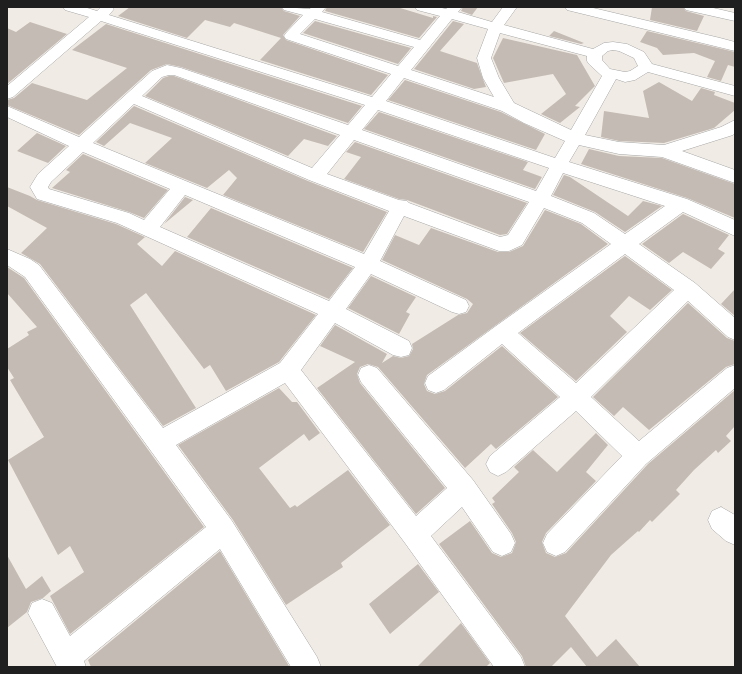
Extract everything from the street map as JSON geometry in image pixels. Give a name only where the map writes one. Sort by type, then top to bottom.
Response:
[{"type":"street","points":[[70,7],[104,12],[558,165],[681,204],[718,219],[735,229]]},
{"type":"street","points":[[289,7],[316,10],[423,45]]},
{"type":"street","points":[[422,7],[452,11],[495,28],[595,54]]},
{"type":"street","points":[[508,107],[491,78],[484,58],[495,28],[510,7]]},
{"type":"street","points":[[572,7],[735,47]]},
{"type":"street","points":[[622,47],[643,7]]},
{"type":"street","points":[[691,7],[735,17]]},
{"type":"street","points":[[316,10],[290,36],[508,107],[574,138],[619,148],[664,151],[735,177]]},
{"type":"street","points":[[315,176],[452,11]]},
{"type":"street","points":[[7,94],[104,12]]},
{"type":"street","points":[[604,47],[622,47],[640,55],[646,67],[635,75],[625,77],[612,74],[598,67],[594,61],[595,54],[604,47]]},
{"type":"street","points":[[646,67],[735,91]]},
{"type":"street","points":[[401,348],[336,313],[123,218],[43,194],[39,187],[44,178],[80,144],[133,98],[157,74],[167,70],[588,218],[688,290],[735,331]]},
{"type":"street","points":[[133,98],[315,176],[401,206],[499,244],[509,244],[515,240],[540,200],[558,165],[612,74]]},
{"type":"street","points":[[7,111],[80,144],[368,264],[459,306]]},
{"type":"street","points":[[664,151],[727,131],[735,125]]},
{"type":"street","points":[[147,229],[182,187]]},
{"type":"street","points":[[436,383],[503,332],[681,204]]},
{"type":"street","points":[[160,442],[288,370],[336,313],[368,264],[401,206]]},
{"type":"street","points":[[7,257],[23,264],[32,271],[160,442],[223,530],[301,665]]},
{"type":"street","points":[[498,464],[576,397],[688,290]]},
{"type":"street","points":[[503,332],[576,397],[638,456]]},
{"type":"street","points":[[288,370],[414,534],[511,667]]},
{"type":"street","points":[[369,375],[464,489],[502,543]]},
{"type":"street","points":[[556,543],[638,456],[735,375]]},
{"type":"street","points":[[414,534],[464,489]]},
{"type":"street","points":[[42,613],[70,662],[223,530]]},
{"type":"building","points":[[130,7],[281,7],[284,11],[300,16],[283,35],[286,40],[388,75],[371,95],[260,60],[281,38],[234,23],[230,27],[205,20],[187,38],[118,16]]},
{"type":"building","points":[[327,7],[397,7],[433,18],[433,16],[437,17],[419,38],[325,11]]},
{"type":"building","points":[[463,7],[478,7],[472,15],[461,11]]},
{"type":"building","points":[[652,7],[683,7],[686,11],[704,16],[697,31],[650,20]]},
{"type":"building","points":[[315,21],[411,48],[398,64],[303,33]]},
{"type":"building","points":[[453,21],[464,24],[440,51],[477,63],[486,87],[474,89],[414,69]]},
{"type":"building","points":[[30,22],[67,34],[7,84],[7,28],[16,32]]},
{"type":"building","points":[[106,24],[362,106],[348,123],[181,67],[167,64],[151,70],[79,135],[7,105],[7,100],[14,98],[32,83],[87,100],[127,68],[72,50]]},
{"type":"building","points":[[554,31],[584,43],[581,44],[549,36]]},
{"type":"building","points":[[647,31],[735,52],[735,67],[728,65],[721,81],[707,77],[715,61],[694,53],[663,55],[657,48],[640,42]]},
{"type":"building","points":[[503,38],[577,55],[595,86],[575,106],[580,107],[560,123],[541,114],[566,94],[553,74],[504,83],[493,58]]},
{"type":"building","points":[[174,76],[337,136],[328,146],[304,139],[288,156],[145,96],[163,78]]},
{"type":"building","points":[[405,80],[501,112],[545,134],[536,150],[388,100]]},
{"type":"building","points":[[659,82],[692,101],[701,88],[715,92],[714,95],[735,103],[735,110],[714,128],[664,143],[619,141],[601,137],[604,111],[649,118],[643,91]]},
{"type":"building","points":[[134,106],[308,181],[387,212],[363,252],[223,195],[237,178],[229,170],[207,188],[145,163],[172,138],[130,123],[104,146],[96,142]]},
{"type":"building","points":[[379,112],[528,162],[523,170],[542,177],[535,189],[364,129]]},
{"type":"building","points":[[37,133],[66,146],[48,163],[17,151]]},
{"type":"building","points":[[355,142],[527,203],[507,234],[500,235],[407,200],[399,199],[344,179],[361,157],[346,152]]},
{"type":"building","points":[[589,149],[619,156],[662,158],[735,184],[735,218],[687,198],[581,164]]},
{"type":"building","points":[[83,154],[168,190],[144,218],[52,188],[70,172],[66,170]]},
{"type":"building","points":[[564,175],[570,177],[628,216],[643,201],[662,206],[625,232],[595,212],[553,195]]},
{"type":"building","points":[[7,187],[37,200],[116,224],[145,237],[137,244],[162,266],[175,251],[316,315],[279,362],[226,391],[210,365],[204,369],[146,293],[130,305],[196,408],[163,426],[40,264],[21,253],[47,228],[7,206]]},
{"type":"building","points":[[185,197],[193,200],[164,224]]},
{"type":"building","points":[[211,208],[353,268],[329,299],[187,237]]},
{"type":"building","points":[[545,210],[581,224],[608,244],[427,375],[424,384],[427,391],[435,394],[445,391],[502,346],[558,397],[496,449],[491,444],[465,468],[378,367],[368,364],[360,367],[357,374],[360,383],[445,488],[416,514],[317,388],[355,362],[320,346],[335,325],[387,354],[382,363],[393,356],[401,358],[409,356],[413,349],[412,344],[458,315],[467,313],[473,304],[467,299],[382,260],[395,235],[419,245],[431,228],[498,252],[509,252],[523,246]]},
{"type":"building","points":[[683,214],[729,235],[718,249],[725,253],[711,269],[683,252],[669,263],[642,244]]},
{"type":"building","points":[[625,256],[672,290],[650,310],[629,296],[610,316],[627,332],[576,381],[520,333]]},
{"type":"building","points":[[7,267],[24,278],[204,527],[70,634],[50,596],[84,572],[70,546],[58,555],[8,460],[44,437],[10,380],[14,378],[7,367],[7,349],[29,335],[27,332],[37,327],[7,293]]},
{"type":"building","points":[[371,276],[416,297],[406,312],[410,314],[399,334],[348,308]]},
{"type":"building","points":[[735,289],[735,316],[721,304]]},
{"type":"building","points":[[688,303],[727,338],[735,341],[735,364],[726,367],[649,430],[623,407],[614,416],[593,397]]},
{"type":"building","points":[[279,388],[292,402],[297,402],[320,433],[309,441],[304,434],[259,468],[290,508],[295,505],[297,507],[348,470],[390,525],[341,563],[343,567],[286,605],[233,520],[178,445]]},
{"type":"building","points":[[735,390],[735,426],[726,436],[731,441],[718,453],[716,450],[694,470],[676,490],[680,494],[652,522],[650,520],[639,532],[638,531],[611,555],[565,616],[597,657],[616,639],[640,667],[587,667],[571,647],[551,667],[526,667],[522,656],[439,544],[470,521],[492,553],[501,557],[512,553],[516,542],[512,533],[492,504],[495,502],[492,498],[519,472],[514,467],[533,450],[557,472],[596,433],[608,445],[586,472],[596,481],[546,533],[542,542],[546,553],[555,557],[566,553],[648,464]]},
{"type":"building","points":[[220,551],[289,666],[91,667],[88,660]]},
{"type":"building","points":[[7,555],[26,589],[42,576],[51,591],[43,598],[31,602],[27,612],[7,628]]},
{"type":"building","points":[[418,564],[439,592],[390,634],[369,604]]},
{"type":"building","points":[[461,623],[490,663],[486,667],[417,667]]}]
